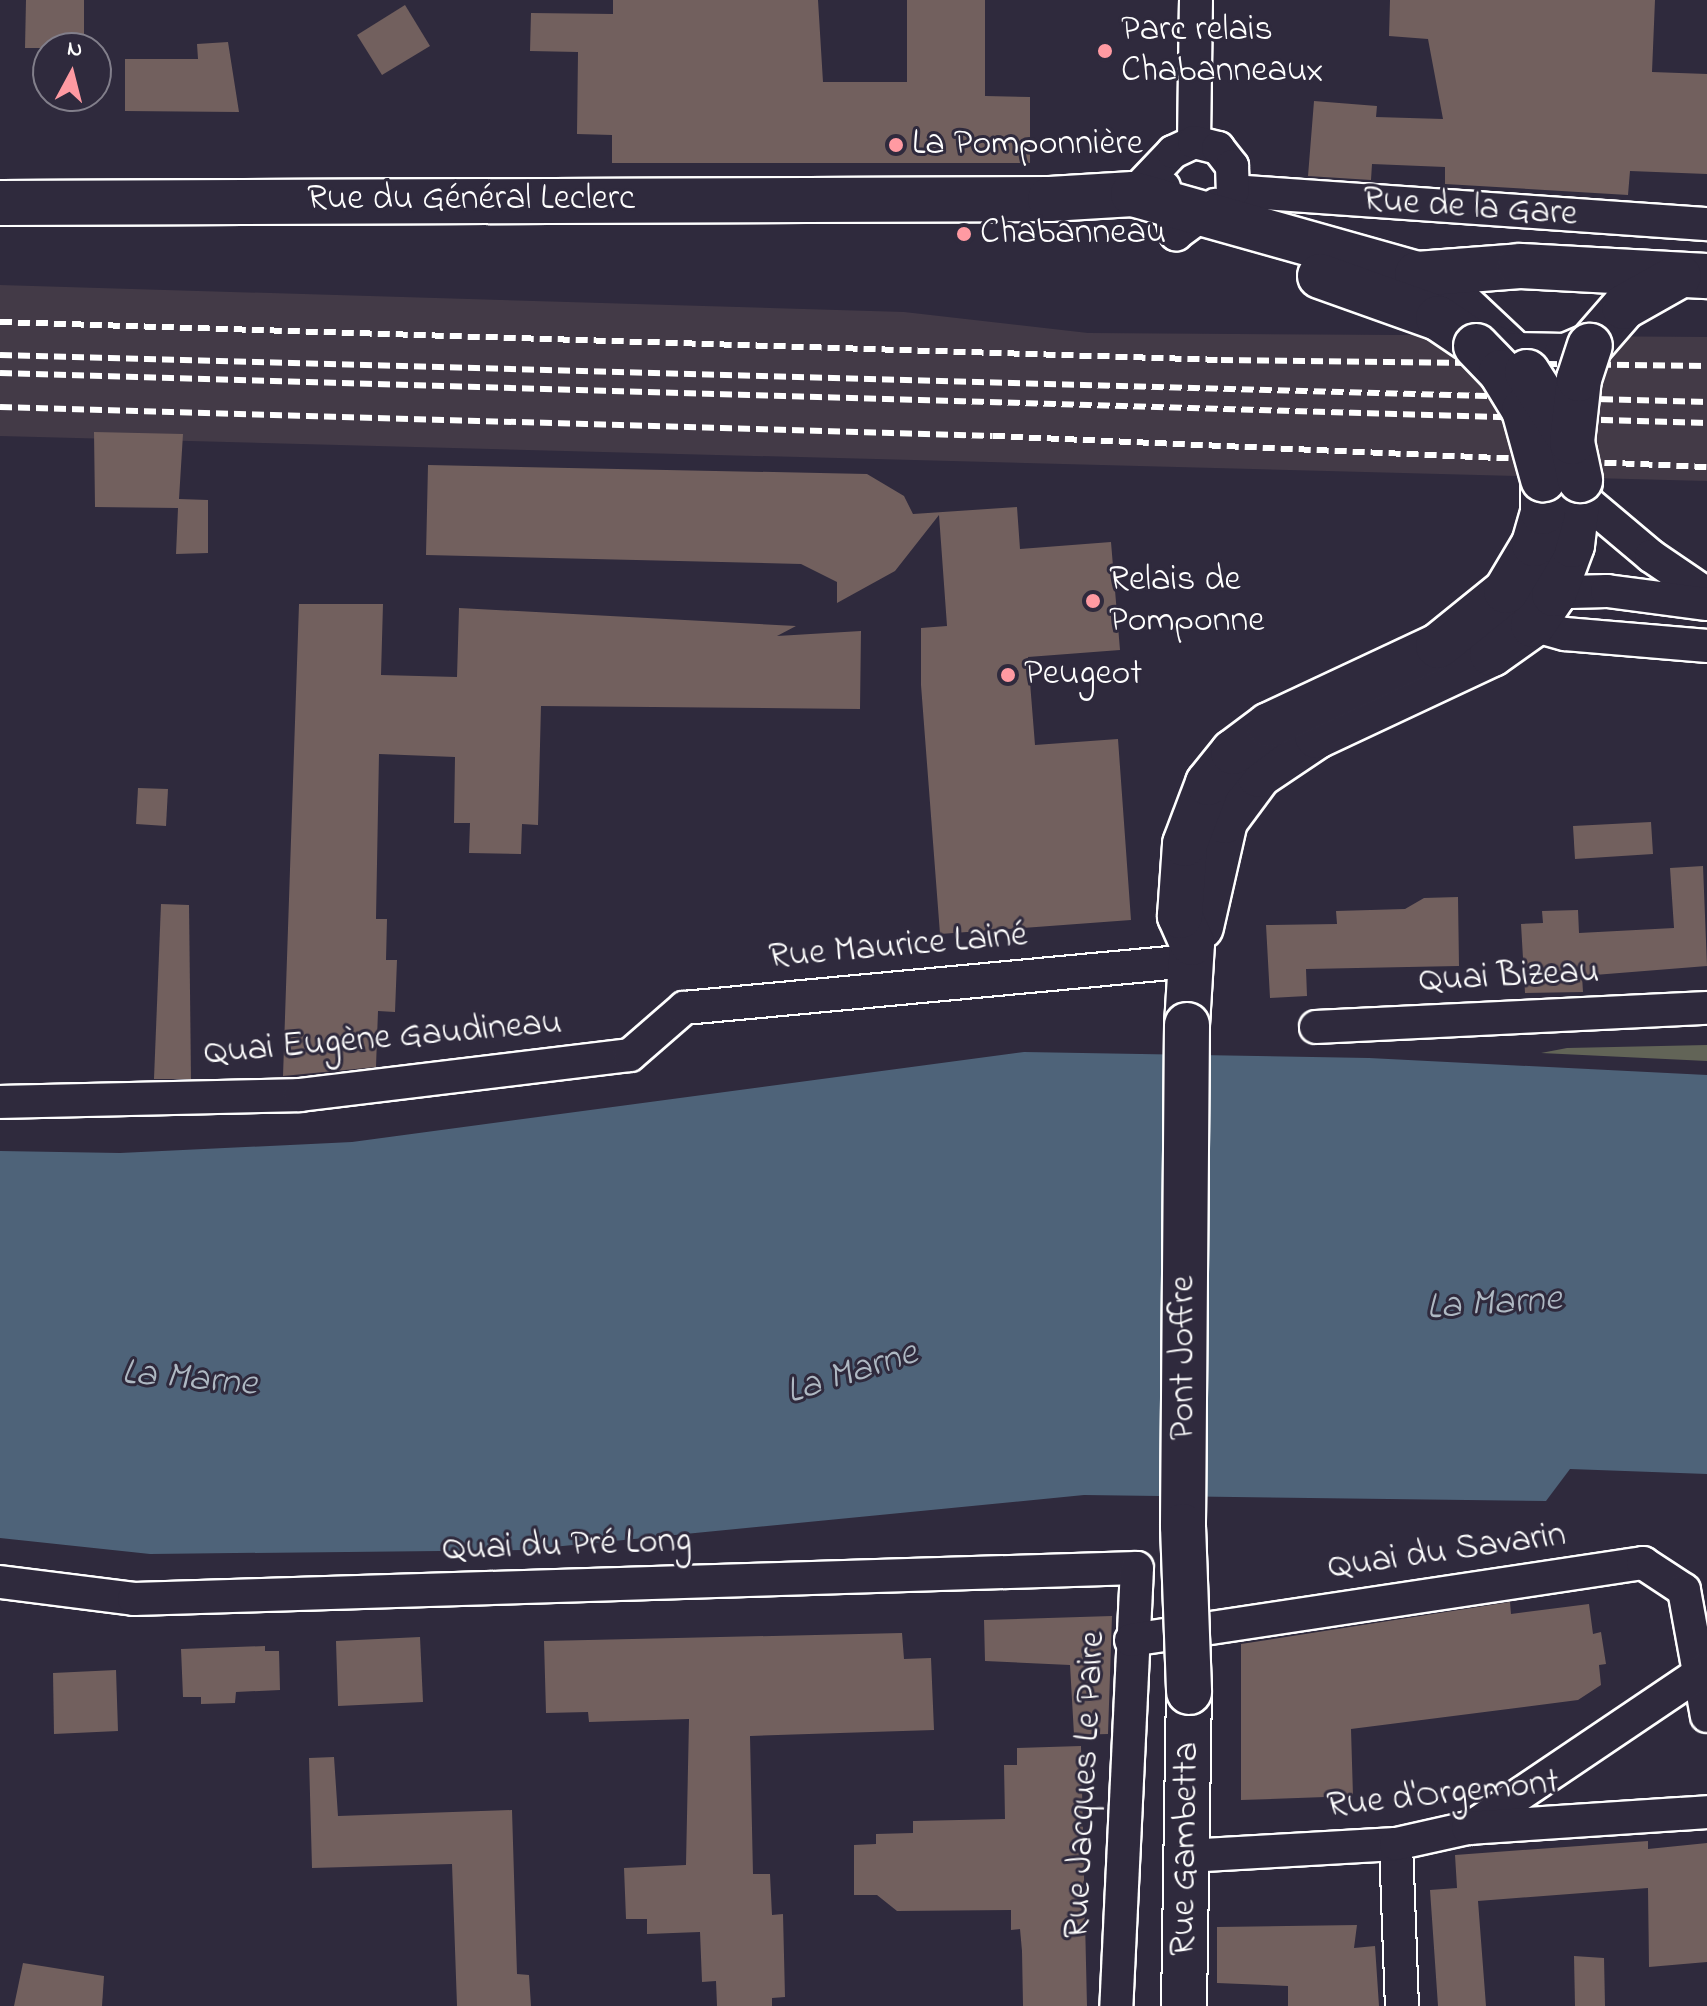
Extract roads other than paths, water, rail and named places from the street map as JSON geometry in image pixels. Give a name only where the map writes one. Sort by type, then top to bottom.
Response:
[{"type":"main road","points":[[943,198],[1050,208],[1179,202]]},
{"type":"main road","points":[[943,198],[1179,202],[1566,356],[1590,346]]},
{"type":"main road","name":"Rue du Général Leclerc","points":[[0,203],[943,198]]},
{"type":"main road","name":"Rue de la Gare","points":[[1461,313],[1520,266],[1693,276]]},
{"type":"main road","name":"Rue de la Gare","points":[[1569,474],[1579,379],[1590,346],[1624,307],[1693,276]]},
{"type":"main road","points":[[1191,952],[1207,918],[1225,821],[1259,775],[1317,736],[1492,654],[1544,609],[1569,474],[1461,313]]},
{"type":"main road","points":[[1191,952],[1180,916],[1185,844],[1196,805],[1220,766],[1269,725],[1438,646],[1506,591],[1534,544],[1543,512],[1569,474]]},
{"type":"main road","name":"Pont Joffre","points":[[1189,1692],[1183,1526],[1187,1025],[1191,952]]},
{"type":"main road","name":"Rue Gambetta","points":[[1184,2006],[1189,1692]]},
{"type":"street","points":[[1194,142],[1196,0]]},
{"type":"street","points":[[1194,142],[1218,148],[1232,166],[1179,202],[1173,152],[1194,142]]},
{"type":"street","name":"Rue de la Gare","points":[[1179,202],[1707,224]]},
{"type":"street","points":[[1569,474],[1651,556],[1707,594]]},
{"type":"street","points":[[1506,591],[1601,639],[1707,646]]},
{"type":"street","points":[[1544,609],[1607,591],[1707,604]]},
{"type":"street","name":"Rue Maurice Lainé","points":[[630,1055],[684,1008],[1191,952]]},
{"type":"street","name":"Quai Bizeau","points":[[1316,1027],[1707,1008]]},
{"type":"street","name":"Quai Eugène Gaudineau","points":[[0,1102],[300,1095],[630,1055]]},
{"type":"street","name":"Quai du Savarin","points":[[1131,1640],[1643,1563],[1684,1590],[1705,1671],[1707,1716]]},
{"type":"street","name":"Quai du Pré Long","points":[[0,1582],[134,1599],[1137,1568]]},
{"type":"street","name":"Rue Jacques Le Paire","points":[[1116,2006],[1131,1640],[1137,1568]]},
{"type":"street","points":[[1468,1828],[1705,1671]]},
{"type":"street","name":"Rue d'Orgemont","points":[[1187,1856],[1396,1844],[1468,1828],[1707,1812]]},
{"type":"street","points":[[1396,1844],[1402,2006]]},
{"type":"water","name":"La Marne","points":[[1024,1052],[1369,1058],[1707,1075],[1707,1474],[1570,1469],[1546,1501],[1084,1495],[522,1550],[150,1554],[0,1538],[0,1151],[120,1153],[352,1142]]},
{"type":"railway","points":[[0,322],[1221,360],[1707,366]]},
{"type":"railway","points":[[0,355],[1707,402]]},
{"type":"railway","points":[[0,373],[1707,423]]},
{"type":"railway","points":[[0,407],[993,436],[1707,467]]},
{"type":"place","name":"Parc relais Chabanneaux","points":[[1105,51]]},
{"type":"place","name":"La Pomponnière","points":[[896,145]]},
{"type":"place","name":"Chabanneau","points":[[964,234]]},
{"type":"place","name":"Relais de Pomponne","points":[[1093,601]]},
{"type":"place","name":"Peugeot","points":[[1008,675]]}]
